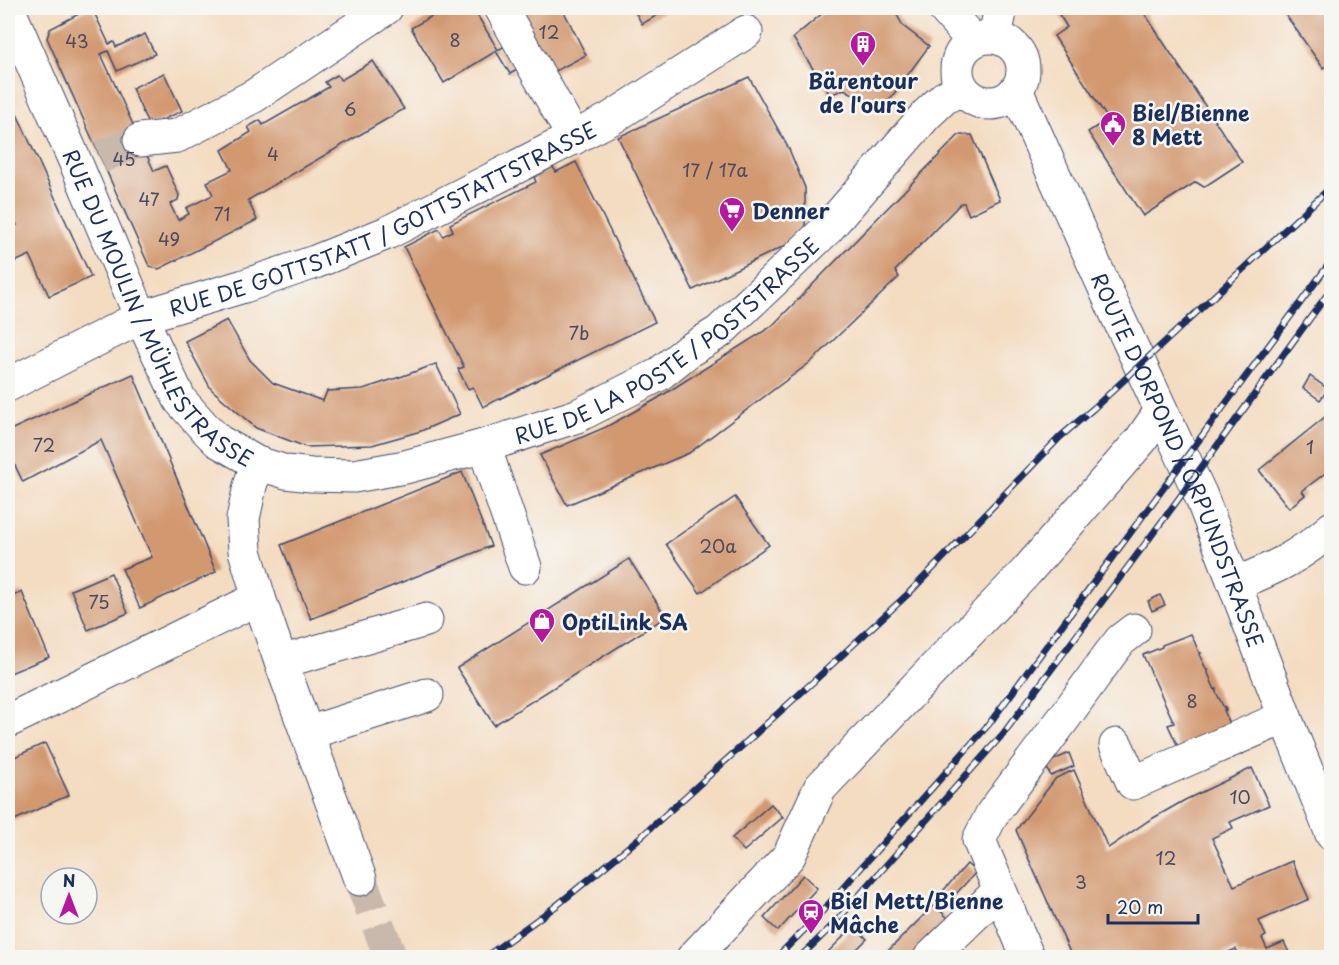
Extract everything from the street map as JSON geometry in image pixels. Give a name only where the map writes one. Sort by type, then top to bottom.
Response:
[{"type":"street","name":"RUE DU MOULIN / MÜHLESTRASSE","points":[[8,8],[89,162],[141,317],[180,400],[218,441],[257,463],[243,519],[245,551],[281,662],[360,879]]},
{"type":"street","points":[[140,140],[177,136],[254,96],[386,8]]},
{"type":"street","points":[[501,8],[574,138]]},
{"type":"street","points":[[944,8],[989,28],[1015,47],[1021,57],[1022,80],[1016,90],[1008,98],[988,103],[969,95],[962,88],[957,75],[958,62],[963,50],[989,28]]},
{"type":"street","name":"RUE DE GOTTSTATT / GOTTSTATTSTRASSE","points":[[8,385],[141,317],[315,262],[387,233],[610,119],[746,32]]},
{"type":"street","name":"RUE DE LA POSTE / POSTSTRASSE","points":[[257,463],[286,472],[311,475],[354,476],[405,467],[484,446],[577,416],[658,375],[688,351],[719,332],[828,228],[926,116],[944,98],[962,88]]},
{"type":"street","name":"ROUTE D'ORPOND / ORPUNDSTRASSE","points":[[1016,90],[1161,411],[1202,496],[1285,717],[1332,834]]},
{"type":"street","points":[[693,957],[789,856],[820,788],[1026,572],[1141,440],[1161,411]]},
{"type":"street","name":"RUE DE LA POSTE / POSTSTRASSE","points":[[484,446],[525,567]]},
{"type":"street","points":[[1235,584],[1292,559],[1332,528]]},
{"type":"street","points":[[8,721],[259,598]]},
{"type":"street","points":[[281,662],[426,620]]},
{"type":"street","points":[[1028,957],[979,840],[992,814],[1110,654],[1121,640],[1134,630]]},
{"type":"street","points":[[308,733],[427,695]]},
{"type":"street","points":[[1116,745],[1133,783],[1285,717]]},
{"type":"street","points":[[930,957],[999,891]]},
{"type":"building","points":[[90,8],[109,44],[114,42],[116,47],[145,34],[155,54],[117,71],[108,51],[101,54],[154,171],[166,166],[179,195],[178,200],[170,204],[178,220],[189,214],[186,208],[213,195],[207,182],[232,170],[222,150],[251,132],[248,127],[260,120],[263,125],[329,87],[325,82],[337,75],[341,80],[373,61],[404,109],[248,200],[257,220],[159,269],[149,266],[47,38],[50,29]]},
{"type":"building","points":[[446,8],[473,8],[498,50],[512,42],[526,65],[510,74],[496,51],[444,83],[411,28]]},
{"type":"building","points":[[513,8],[562,8],[586,55],[548,75]]},
{"type":"building","points":[[633,8],[670,8],[642,24]]},
{"type":"building","name":"Bärentour de l'ours","points":[[835,8],[893,8],[903,26],[929,46],[882,110],[844,89],[830,95],[793,38],[824,12]]},
{"type":"building","points":[[1055,8],[1141,8],[1242,162],[1204,187],[1196,182],[1143,216],[1088,132],[1108,119],[1054,36],[1067,27]]},
{"type":"building","points":[[1281,8],[1332,8],[1332,62],[1323,68]]},
{"type":"building","points":[[164,73],[182,111],[149,126],[132,88]]},
{"type":"building","points":[[749,77],[789,149],[805,188],[805,236],[693,290],[618,137]]},
{"type":"building","points":[[17,114],[91,277],[49,296],[30,255],[8,265],[8,229],[17,225],[12,214],[8,216],[8,118]]},
{"type":"building","points":[[959,135],[972,135],[1000,200],[969,215],[964,203],[961,203],[895,271],[899,277],[812,361],[689,453],[567,505],[540,455],[606,427],[655,400],[772,326]]},
{"type":"building","points":[[576,162],[655,322],[483,407],[473,387],[468,389],[458,369],[464,367],[404,247],[439,229],[443,236],[453,231],[450,224],[536,182],[534,177],[553,167],[556,172]]},
{"type":"building","points":[[227,320],[250,360],[273,383],[323,401],[327,391],[363,389],[436,364],[460,414],[421,431],[372,445],[306,447],[256,428],[211,389],[185,341]]},
{"type":"building","points":[[133,374],[216,572],[140,608],[122,569],[152,557],[101,440],[23,482],[8,451],[8,431]]},
{"type":"building","points":[[1310,376],[1328,389],[1320,400],[1303,388]]},
{"type":"building","points":[[1325,417],[1332,425],[1332,468],[1302,491],[1305,495],[1289,508],[1259,470]]},
{"type":"building","points":[[462,472],[491,546],[311,619],[281,545]]},
{"type":"building","points":[[735,497],[769,545],[700,593],[666,544]]},
{"type":"building","points":[[629,559],[666,617],[494,725],[457,668]]},
{"type":"building","points":[[111,573],[128,613],[88,630],[71,590]]},
{"type":"building","points":[[22,592],[49,657],[8,674],[8,598]]},
{"type":"building","points":[[1160,595],[1165,605],[1152,611],[1148,601]]},
{"type":"building","points":[[1191,634],[1215,690],[1225,707],[1226,710],[1224,710],[1232,729],[1180,751],[1168,725],[1174,723],[1143,655]]},
{"type":"building","points":[[45,743],[69,795],[8,823],[8,760]]},
{"type":"building","points":[[1069,753],[1074,766],[1051,776],[1045,764]]},
{"type":"building","points":[[1252,768],[1269,805],[1230,822],[1233,828],[1212,838],[1234,886],[1292,861],[1309,899],[1259,921],[1266,936],[1262,938],[1267,949],[1284,942],[1291,957],[1245,957],[1244,954],[1239,956],[1236,949],[1216,957],[1072,957],[1016,830],[1056,778],[1074,770],[1108,848],[1185,800]]},
{"type":"building","points":[[771,804],[783,817],[744,851],[732,838]]},
{"type":"building","points":[[967,864],[976,872],[943,908],[935,900]]},
{"type":"building","points":[[803,875],[817,888],[778,931],[764,918]]},
{"type":"building","points":[[934,905],[950,920],[913,957],[882,957]]},
{"type":"building","points":[[854,926],[867,939],[849,957],[823,957]]},
{"type":"tunnel","points":[[100,157],[140,140]]},
{"type":"tunnel","points":[[360,879],[391,958]]},
{"type":"railway","points":[[484,958],[556,906],[644,834],[814,681],[908,594],[1060,437],[1332,186]]},
{"type":"railway","points":[[776,958],[818,916],[989,724],[1332,260]]},
{"type":"railway","points":[[799,958],[832,926],[1003,734],[1332,288]]},
{"type":"place","name":"Bärentour de l'ours","points":[[863,67]]},
{"type":"place","name":"Biel/Bienne 8 Mett","points":[[1113,147]]},
{"type":"place","name":"Denner","points":[[732,233]]},
{"type":"place","name":"OptiLink SA","points":[[542,644]]},
{"type":"place","name":"Biel Mett/Bienne Mâche","points":[[811,935]]}]
